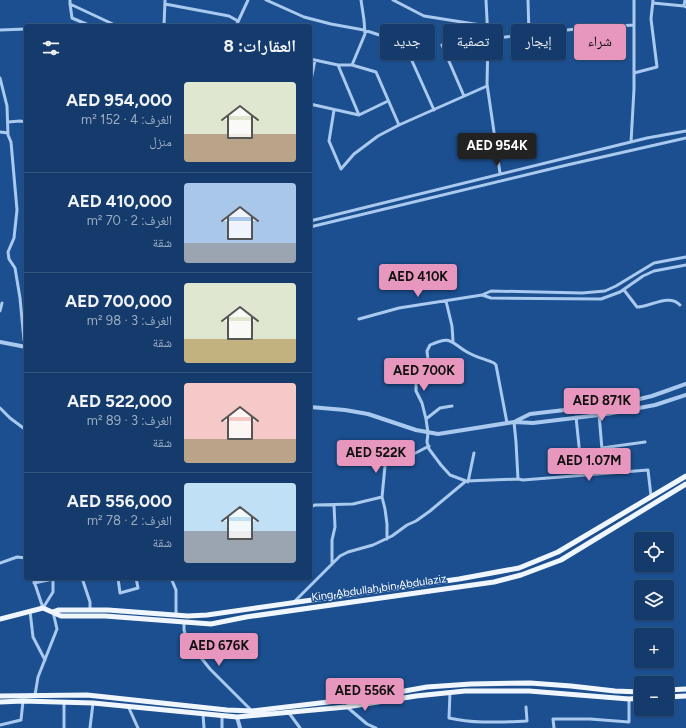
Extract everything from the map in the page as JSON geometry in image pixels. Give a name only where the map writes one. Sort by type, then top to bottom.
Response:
[{"type":"main road","name":"King Abdullah bin Abdulaziz","points":[[53,612],[58,610],[90,610],[176,614],[188,616],[207,615],[459,579],[519,568],[558,552],[686,476]]},
{"type":"main road","name":"King Abdullah bin Abdulaziz","points":[[43,608],[61,616],[105,616],[211,624],[254,616],[487,583],[521,575],[561,560],[686,484]]},
{"type":"main road","points":[[0,619],[43,608]]},
{"type":"main road","points":[[529,691],[530,683]]},
{"type":"main road","points":[[0,702],[93,702],[236,717],[427,688],[471,684],[530,683],[634,692]]},
{"type":"main road","points":[[674,690],[686,689]]},
{"type":"main road","points":[[0,696],[88,695],[252,714],[289,713],[346,707],[450,692],[529,691],[634,699]]},
{"type":"main road","points":[[35,695],[35,701]]},
{"type":"main road","points":[[674,697],[686,696]]},
{"type":"street","points":[[237,24],[248,0]]},
{"type":"street","points":[[266,0],[304,16],[330,24],[364,30],[404,43],[434,110]]},
{"type":"street","points":[[352,65],[364,34],[364,20],[361,0]]},
{"type":"street","points":[[393,0],[424,16],[474,24]]},
{"type":"street","points":[[486,0],[487,24]]},
{"type":"street","points":[[528,0],[529,24]]},
{"type":"street","points":[[631,142],[634,73],[634,0]]},
{"type":"street","points":[[634,73],[657,66],[651,19],[653,2],[685,6],[685,0]]},
{"type":"street","points":[[70,2],[72,18],[86,24]]},
{"type":"street","points":[[70,2],[113,24]]},
{"type":"street","points":[[164,24],[165,2],[229,16],[238,20]]},
{"type":"street","points":[[566,30],[634,25]]},
{"type":"street","points":[[0,30],[24,29]]},
{"type":"street","points":[[442,45],[464,96]]},
{"type":"street","points":[[312,59],[338,65],[352,65],[376,72],[399,125]]},
{"type":"street","points":[[312,75],[315,60]]},
{"type":"street","points":[[488,60],[487,86],[500,174]]},
{"type":"street","points":[[338,65],[359,115]]},
{"type":"street","points":[[0,78],[7,106],[8,133],[11,142],[17,210],[14,238],[8,252],[9,259],[15,268],[20,298],[24,340]]},
{"type":"street","points":[[334,110],[330,141],[341,170],[354,154],[378,136],[399,125],[487,86]]},
{"type":"street","points":[[312,104],[359,115],[388,101]]},
{"type":"street","points":[[8,122],[24,122]]},
{"type":"street","points":[[312,221],[631,142],[685,131],[686,137],[567,164],[312,228]]},
{"type":"street","points":[[0,132],[8,133]]},
{"type":"street","points":[[358,319],[399,308],[482,295],[491,291],[582,293],[605,291],[654,263],[686,257]]},
{"type":"street","points":[[482,295],[491,298],[593,300],[605,298],[624,290],[643,276],[654,271],[686,265]]},
{"type":"street","points":[[624,290],[637,307],[667,301],[675,301],[680,305]]},
{"type":"street","points":[[446,301],[452,326],[453,341]]},
{"type":"street","points":[[0,311],[2,303]]},
{"type":"street","points":[[428,360],[427,351],[430,345],[441,340],[453,341],[466,351],[496,365],[506,423]]},
{"type":"street","points":[[0,342],[24,347]]},
{"type":"street","points":[[439,360],[428,360],[414,364],[412,368],[416,380],[416,391],[422,403],[426,419],[428,446],[450,475],[467,482],[523,480],[648,470],[651,497]]},
{"type":"street","points":[[514,422],[530,414],[631,401],[652,396],[686,384]]},
{"type":"street","points":[[312,407],[368,414],[409,428],[438,434],[506,423],[534,423],[655,406],[686,395]]},
{"type":"street","points":[[426,419],[440,408],[452,406]]},
{"type":"street","points":[[0,408],[24,428]]},
{"type":"street","points":[[599,414],[604,473]]},
{"type":"street","points":[[576,417],[582,475]]},
{"type":"street","points":[[514,422],[518,479]]},
{"type":"street","points":[[602,448],[645,442]]},
{"type":"street","points":[[387,539],[387,524],[382,497],[383,471],[387,462],[408,458],[428,446]]},
{"type":"street","points":[[293,603],[340,556],[387,539],[430,511],[467,482],[474,453]]},
{"type":"street","points":[[312,506],[353,504],[382,497]]},
{"type":"street","points":[[332,564],[332,540],[335,527],[334,505]]},
{"type":"street","points":[[0,563],[17,557],[24,557]]},
{"type":"street","points":[[33,580],[43,608]]},
{"type":"street","points":[[34,583],[53,580],[53,592],[43,608]]},
{"type":"street","points":[[83,580],[90,602],[90,610]]},
{"type":"street","points":[[118,580],[120,593],[138,588],[136,580]]},
{"type":"street","points":[[173,580],[176,590],[176,614]]},
{"type":"street","points":[[30,611],[34,637],[45,660]]},
{"type":"street","points":[[35,695],[38,677],[57,629],[53,612]]},
{"type":"street","points":[[184,622],[184,630],[187,640],[210,669],[252,714]]},
{"type":"street","points":[[450,692],[449,718],[466,722],[490,723],[527,721],[526,707]]},
{"type":"street","points":[[554,728],[554,719],[590,719],[629,722],[629,699]]},
{"type":"street","points":[[0,724],[21,720],[23,701]]},
{"type":"street","points":[[64,702],[64,728]]},
{"type":"street","points":[[90,728],[93,702]]},
{"type":"street","points":[[128,706],[138,728]]},
{"type":"street","points":[[346,707],[367,724],[376,728]]},
{"type":"street","points":[[289,713],[300,728]]},
{"type":"street","points":[[203,714],[204,728]]},
{"type":"street","points":[[222,716],[222,728]]},
{"type":"street","points":[[236,717],[240,728]]}]
